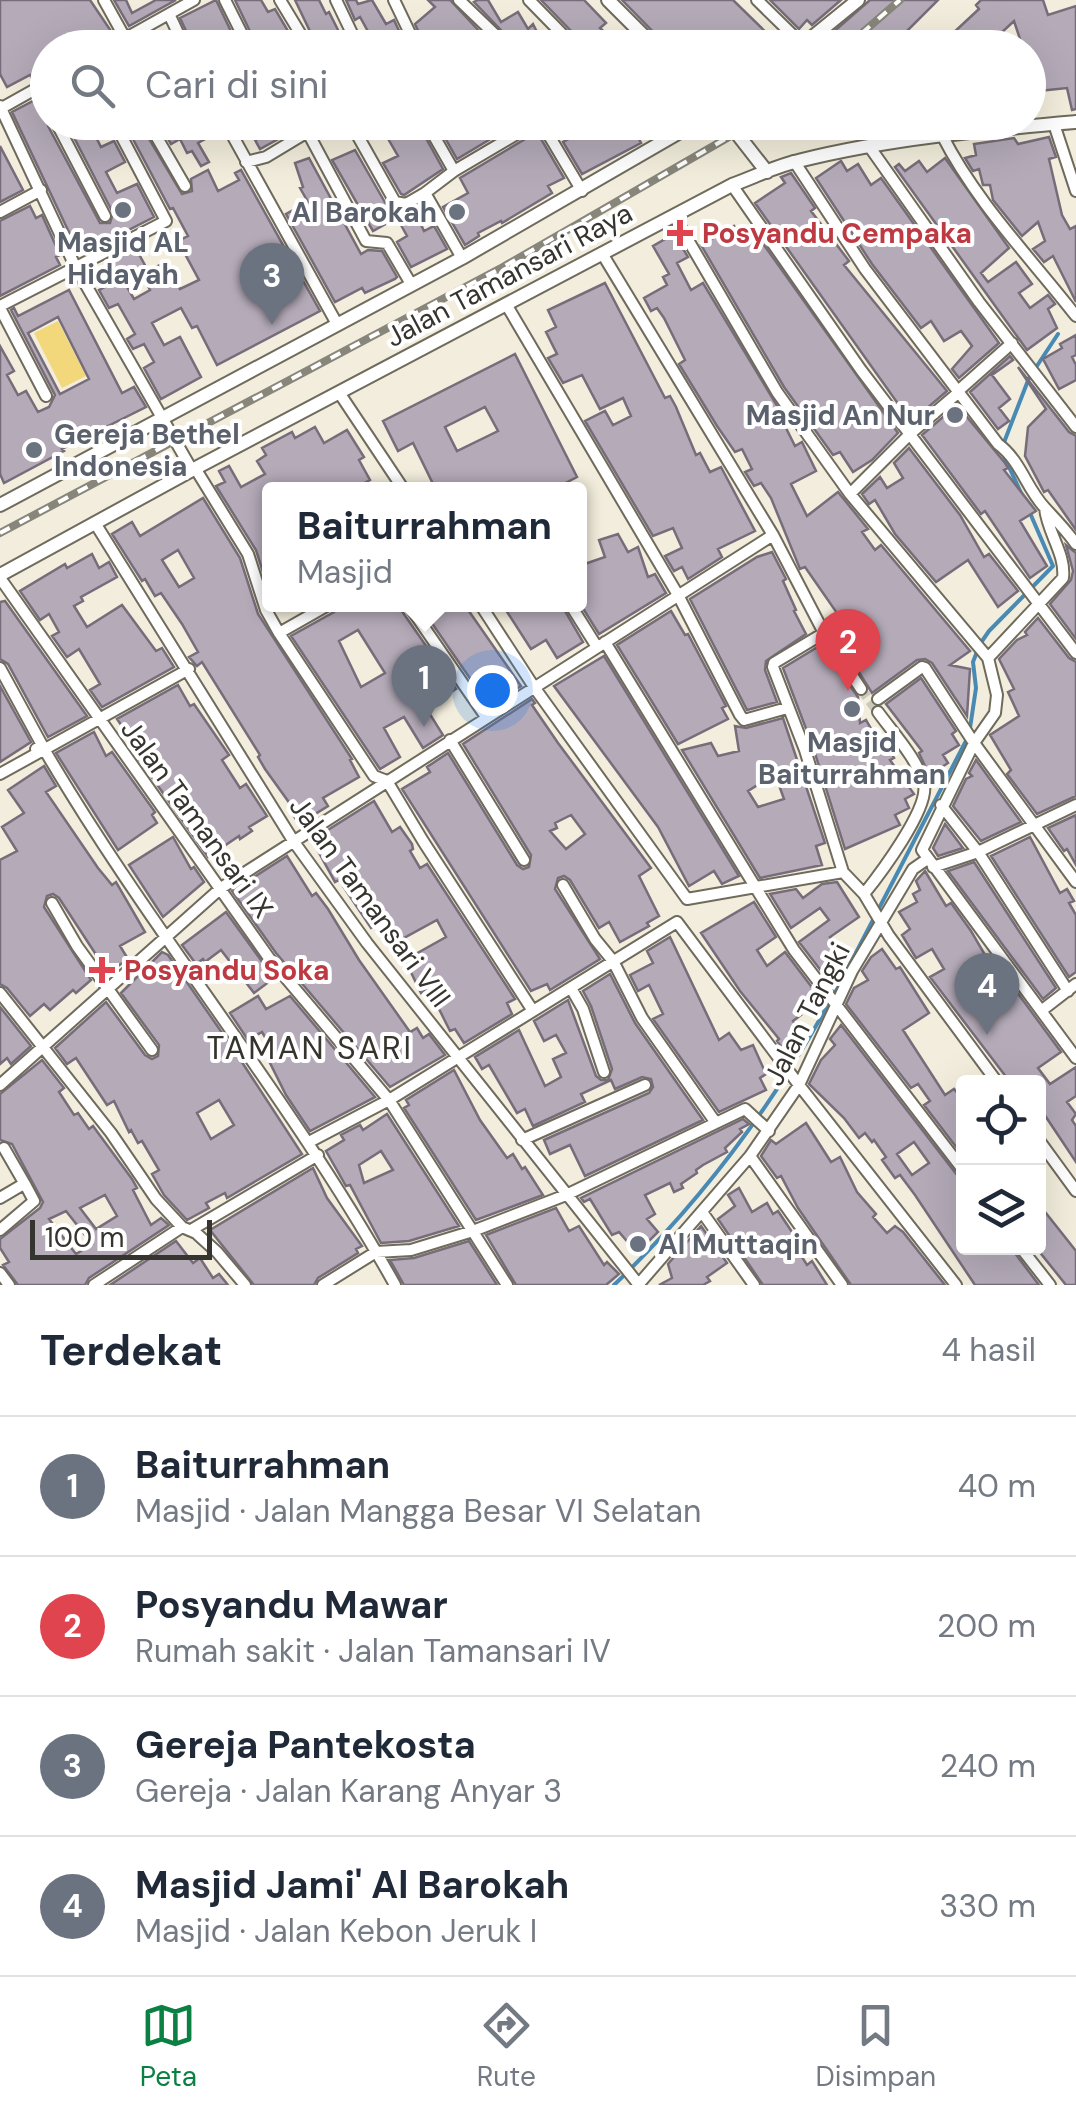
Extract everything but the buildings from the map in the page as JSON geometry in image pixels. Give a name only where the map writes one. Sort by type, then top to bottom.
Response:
[{"type":"street","points":[[104,0],[121,30]]},
{"type":"street","points":[[140,30],[194,0]]},
{"type":"street","points":[[225,0],[240,30]]},
{"type":"street","points":[[280,0],[298,30]]},
{"type":"street","points":[[336,0],[350,30]]},
{"type":"street","points":[[394,0],[408,30]]},
{"type":"street","points":[[459,0],[489,30]]},
{"type":"street","points":[[528,0],[558,30]]},
{"type":"street","points":[[608,0],[638,30]]},
{"type":"street","points":[[757,0],[786,30]]},
{"type":"street","points":[[821,30],[858,0]]},
{"type":"street","points":[[169,14],[177,30]]},
{"type":"street","points":[[30,92],[0,108],[76,266],[248,554],[262,598]]},
{"type":"street","name":"Jalan Tamansari Raya","points":[[1046,125],[1076,122]]},
{"type":"street","points":[[1054,124],[1076,190]]},
{"type":"street","points":[[65,140],[105,216]]},
{"type":"street","points":[[46,396],[0,307],[166,222],[123,140]]},
{"type":"street","points":[[158,140],[185,186]]},
{"type":"street","points":[[235,140],[337,324]]},
{"type":"street","points":[[246,162],[266,156],[291,140]]},
{"type":"street","points":[[312,140],[366,241],[387,243],[411,284]]},
{"type":"street","points":[[360,140],[395,202],[406,204],[501,140]]},
{"type":"street","points":[[436,140],[454,171]]},
{"type":"street","points":[[550,140],[582,191]]},
{"type":"street","points":[[0,505],[462,258],[667,140]]},
{"type":"street","points":[[742,140],[767,172]]},
{"type":"street","name":"Jalan Tamansari Raya","points":[[0,577],[194,469],[732,185],[794,162],[909,140]]},
{"type":"street","points":[[944,140],[983,202],[1076,316]]},
{"type":"street","points":[[869,146],[1076,427]]},
{"type":"street","points":[[794,162],[865,270],[1076,544]]},
{"type":"street","points":[[732,185],[860,370],[1076,653]]},
{"type":"street","points":[[0,212],[41,190]]},
{"type":"street","points":[[425,193],[462,258]]},
{"type":"street","points":[[674,216],[778,392],[850,494],[981,651],[1033,594],[1064,578],[1045,508]]},
{"type":"street","points":[[603,255],[773,535],[824,633],[861,688]]},
{"type":"street","points":[[506,304],[678,595],[744,720],[787,708]]},
{"type":"street","points":[[850,494],[1012,343]]},
{"type":"street","points":[[340,394],[399,482]]},
{"type":"street","name":"Jalan Tamansari VIII","points":[[95,524],[294,842],[367,944],[634,1280]]},
{"type":"street","points":[[0,1085],[221,888],[773,535]]},
{"type":"street","name":"Jalan Tamansari IX","points":[[0,577],[97,719],[286,980],[389,1100],[507,1285]]},
{"type":"street","points":[[267,612],[374,776],[387,781],[422,842],[534,1011]]},
{"type":"street","points":[[279,633],[316,612]]},
{"type":"street","points":[[413,612],[486,718]]},
{"type":"street","points":[[485,612],[534,688],[687,899]]},
{"type":"street","points":[[576,612],[673,749],[794,950],[959,1165]]},
{"type":"street","points":[[824,633],[774,663],[774,672],[805,750],[843,872],[866,897],[879,921],[992,1075]]},
{"type":"street","name":"Jalan Tangki","points":[[634,1280],[702,1212],[750,1156],[797,1083],[879,921],[913,869],[929,864],[922,846],[973,741],[998,705],[981,651]]},
{"type":"street","points":[[878,699],[924,667],[1076,882]]},
{"type":"street","points":[[0,668],[43,747],[164,936],[318,1155],[394,1285]]},
{"type":"street","points":[[97,719],[189,669]]},
{"type":"street","points":[[866,897],[898,847],[925,792],[923,780],[878,712]]},
{"type":"street","name":"Jalan Tamansari IX","points":[[0,771],[97,719]]},
{"type":"street","points":[[450,740],[524,860]]},
{"type":"street","points":[[1076,805],[978,852],[929,864],[1076,1058]]},
{"type":"street","points":[[941,806],[978,852],[1072,987],[1041,1011]]},
{"type":"street","points":[[687,899],[843,872]]},
{"type":"street","points":[[563,885],[594,939],[613,961],[642,1018],[716,1123]]},
{"type":"street","points":[[309,1142],[389,1100],[677,922],[687,899]]},
{"type":"street","points":[[52,903],[77,946],[152,1050]]},
{"type":"street","points":[[677,922],[956,1285]]},
{"type":"street","points":[[571,988],[583,1009],[604,1072]]},
{"type":"street","points":[[0,994],[110,1132],[156,1200],[217,1252],[245,1285]]},
{"type":"street","points":[[522,1140],[645,1085]]},
{"type":"street","points":[[323,1285],[376,1252],[412,1250],[566,1196],[744,1109],[767,1129]]},
{"type":"street","points":[[0,1230],[33,1204],[4,1148]]},
{"type":"street","points":[[1046,1150],[1076,1190]]},
{"type":"street","points":[[94,1285],[318,1155]]},
{"type":"street","points":[[750,1156],[842,1285]]},
{"type":"street","points":[[0,1198],[15,1187],[26,1186]]},
{"type":"street","points":[[702,1212],[754,1285]]},
{"type":"street","points":[[1026,1255],[1050,1285]]},
{"type":"street","points":[[0,1273],[8,1285]]},
{"type":"shaded area","points":[[58,321],[86,376],[62,388],[34,333]]},
{"type":"waterway","points":[[1003,445],[1029,378],[1058,334]]},
{"type":"waterway","points":[[1003,454],[1022,495]]},
{"type":"waterway","points":[[970,728],[976,688],[973,662],[980,644],[1053,566],[1030,513]]},
{"type":"waterway","points":[[834,995],[968,737]]},
{"type":"waterway","points":[[614,1285],[676,1221],[732,1152],[783,1080],[829,1003]]},
{"type":"tunnel","points":[[861,689],[878,712]]},
{"type":"railway","points":[[866,30],[900,0]]},
{"type":"railway","points":[[0,533],[503,267],[724,140]]},
{"type":"place","name":"Masjid AL Hidayah","points":[[123,210]]},
{"type":"place","name":"Al Barokah","points":[[457,212]]},
{"type":"place","name":"Posyandu Cempaka","points":[[680,233]]},
{"type":"place","name":"Gereja Pantekosta","points":[[272,325]]},
{"type":"place","name":"Masjid An Nur","points":[[955,415]]},
{"type":"place","name":"Gereja Bethel Indonesia","points":[[34,450]]},
{"type":"place","name":"Posyandu Mawar","points":[[848,691]]},
{"type":"place","name":"Masjid Baiturrahman","points":[[852,709]]},
{"type":"place","name":"Baiturrahman","points":[[424,727]]},
{"type":"place","name":"Posyandu Soka","points":[[102,970]]},
{"type":"place","name":"Masjid Jami' Al Barokah","points":[[987,1035]]},
{"type":"place","name":"Al Muttaqin","points":[[638,1244]]},
{"type":"district","name":"TAMAN SARI","points":[[310,1048]]}]
